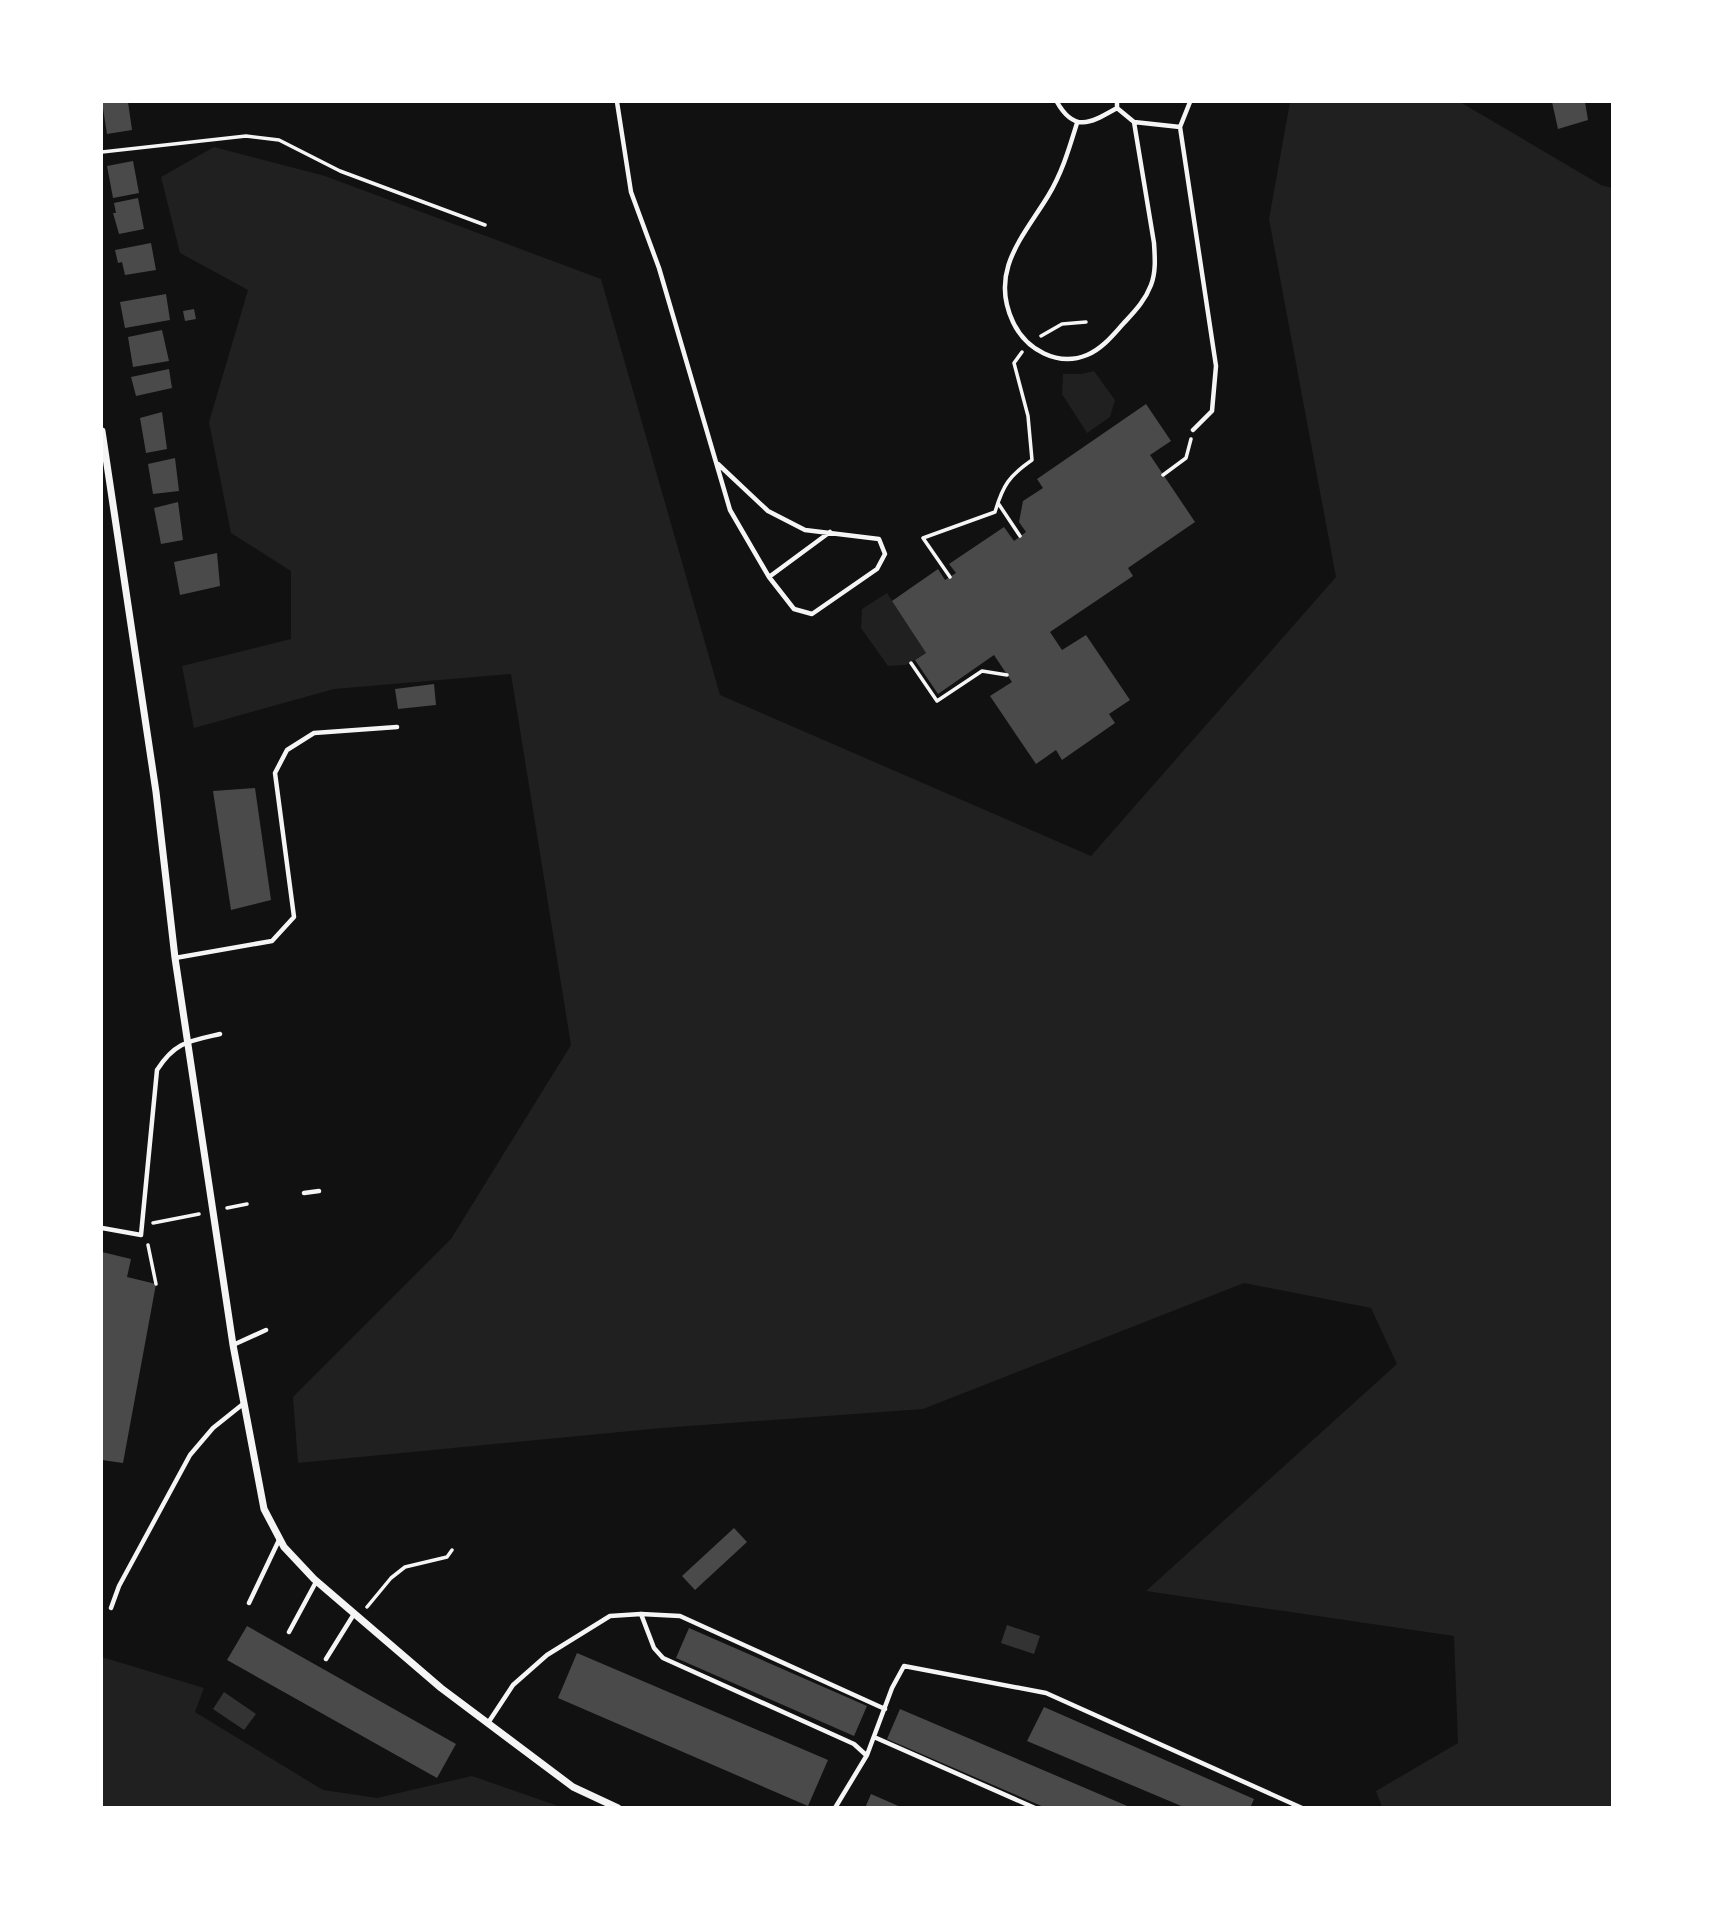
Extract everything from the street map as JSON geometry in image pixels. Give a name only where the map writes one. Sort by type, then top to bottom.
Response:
[{"type":"street","points":[[102,431],[156,792],[175,958],[233,1345],[264,1509],[284,1547],[316,1581],[441,1688],[573,1787],[618,1808]]},
{"type":"lane","points":[[617,102],[631,192],[659,268],[730,510],[769,577],[794,609],[812,614],[877,569],[885,554],[879,539],[805,530],[768,511],[718,464]]},
{"type":"lane","points":[[1058,102],[1063,112],[1077,122],[1091,123],[1117,105],[1134,122],[1155,264],[1151,284],[1142,303],[1107,342],[1089,355],[1073,359],[1054,358],[1029,346],[1013,322],[1005,295],[1005,272],[1015,246],[1048,196],[1066,162],[1077,122]]},
{"type":"lane","points":[[1190,102],[1180,127],[1216,366],[1212,411],[1193,430]]},
{"type":"lane","points":[[1134,122],[1180,127]]},
{"type":"lane","points":[[769,577],[830,532]]},
{"type":"lane","points":[[175,958],[272,941],[294,917],[275,773],[287,750],[314,733],[397,727]]},
{"type":"lane","points":[[102,1228],[141,1235],[157,1070],[168,1053],[188,1041],[220,1034]]},
{"type":"lane","points":[[304,1193],[319,1191]]},
{"type":"lane","points":[[233,1345],[266,1330]]},
{"type":"lane","points":[[111,1608],[119,1586],[190,1455],[212,1428],[243,1404]]},
{"type":"lane","points":[[249,1603],[280,1539]]},
{"type":"lane","points":[[289,1632],[316,1581]]},
{"type":"lane","points":[[641,1614],[654,1648],[663,1658],[854,1744],[867,1755]]},
{"type":"lane","points":[[487,1724],[513,1685],[547,1655],[610,1616],[641,1614],[680,1616],[885,1709]]},
{"type":"lane","points":[[326,1659],[357,1615]]},
{"type":"lane","points":[[835,1808],[867,1755],[892,1688],[904,1665],[1046,1693],[1302,1808]]},
{"type":"lane","points":[[874,1737],[1035,1808]]},
{"type":"path","points":[[102,152],[246,136],[279,140],[341,171],[485,225]]},
{"type":"path","points":[[1041,336],[1062,324],[1086,322]]},
{"type":"path","points":[[950,577],[923,538],[995,512],[1013,474],[1032,460],[1028,416],[1014,363],[1024,351]]},
{"type":"path","points":[[1163,475],[1186,458],[1193,430]]},
{"type":"path","points":[[998,503],[1020,536]]},
{"type":"path","points":[[911,663],[937,701],[982,671],[1007,675]]},
{"type":"path","points":[[227,1208],[247,1204]]},
{"type":"path","points":[[145,1224],[199,1214]]},
{"type":"path","points":[[147,1236],[156,1284]]},
{"type":"path","points":[[357,1615],[391,1578],[405,1567],[447,1557],[452,1550]]},
{"type":"shaded area","points":[[1290,102],[1460,102],[1601,185],[1612,188],[1612,1807],[1382,1807],[1376,1791],[1458,1743],[1454,1636],[1146,1591],[1397,1364],[1371,1308],[1244,1283],[923,1409],[662,1428],[298,1463],[293,1397],[451,1239],[571,1045],[511,674],[334,689],[194,728],[182,666],[291,639],[291,571],[231,533],[209,422],[248,290],[180,253],[161,177],[214,147],[325,176],[601,279],[720,695],[1091,856],[1336,577],[1269,219]]},
{"type":"shaded area","points":[[1094,371],[1115,400],[1110,417],[1087,433],[1062,394],[1063,374]]},
{"type":"shaded area","points":[[887,593],[926,653],[906,665],[888,666],[861,628],[862,609]]},
{"type":"shaded area","points":[[1007,1625],[1040,1636],[1034,1654],[1001,1643]]},
{"type":"shaded area","points":[[102,1657],[204,1688],[195,1712],[323,1790],[377,1798],[472,1776],[561,1807],[102,1807]]},
{"type":"shaded area","points":[[224,1692],[256,1714],[244,1730],[213,1709]]},
{"type":"building","points":[[102,102],[128,102],[132,130],[107,134]]},
{"type":"building","points":[[1552,102],[1585,102],[1588,120],[1558,129]]},
{"type":"building","points":[[133,161],[139,193],[113,198],[107,166]]},
{"type":"building","points":[[138,198],[144,229],[119,234],[113,213],[116,213],[114,203]]},
{"type":"building","points":[[151,243],[156,270],[125,275],[115,250]]},
{"type":"building","points":[[166,294],[170,320],[125,328],[120,302]]},
{"type":"building","points":[[194,309],[196,319],[185,321],[183,311]]},
{"type":"building","points":[[162,330],[169,361],[133,367],[128,337]]},
{"type":"building","points":[[169,369],[172,388],[136,396],[131,377]]},
{"type":"building","points":[[1146,404],[1171,441],[1150,455],[1195,522],[1128,568],[1133,576],[1050,632],[1062,650],[1086,635],[1130,700],[1109,714],[1115,723],[1062,760],[1056,750],[1036,764],[990,696],[1012,682],[994,655],[938,694],[915,660],[926,653],[892,601],[938,569],[945,580],[956,573],[949,564],[1004,527],[1014,541],[1026,532],[1019,522],[1023,501],[1043,488],[1037,479]]},
{"type":"building","points":[[162,412],[167,449],[146,453],[140,418]]},
{"type":"building","points":[[175,458],[179,491],[153,494],[148,464]]},
{"type":"building","points":[[178,502],[183,540],[161,544],[154,508]]},
{"type":"building","points":[[217,553],[220,586],[180,595],[174,562]]},
{"type":"building","points":[[434,684],[436,705],[398,709],[395,689]]},
{"type":"building","points":[[255,788],[271,900],[231,910],[213,791]]},
{"type":"building","points":[[102,1252],[131,1259],[127,1277],[156,1284],[123,1463],[102,1460]]},
{"type":"building","points":[[734,1528],[747,1542],[695,1590],[682,1576]]},
{"type":"building","points":[[247,1626],[456,1744],[437,1778],[227,1660]]},
{"type":"building","points":[[689,1628],[867,1706],[854,1736],[676,1658]]},
{"type":"building","points":[[577,1653],[828,1760],[808,1806],[558,1698]]},
{"type":"building","points":[[1044,1707],[1254,1799],[1250,1808],[1186,1808],[1027,1741]]},
{"type":"building","points":[[900,1709],[1132,1808],[1046,1808],[887,1739]]},
{"type":"building","points":[[871,1794],[903,1808],[865,1808]]}]
